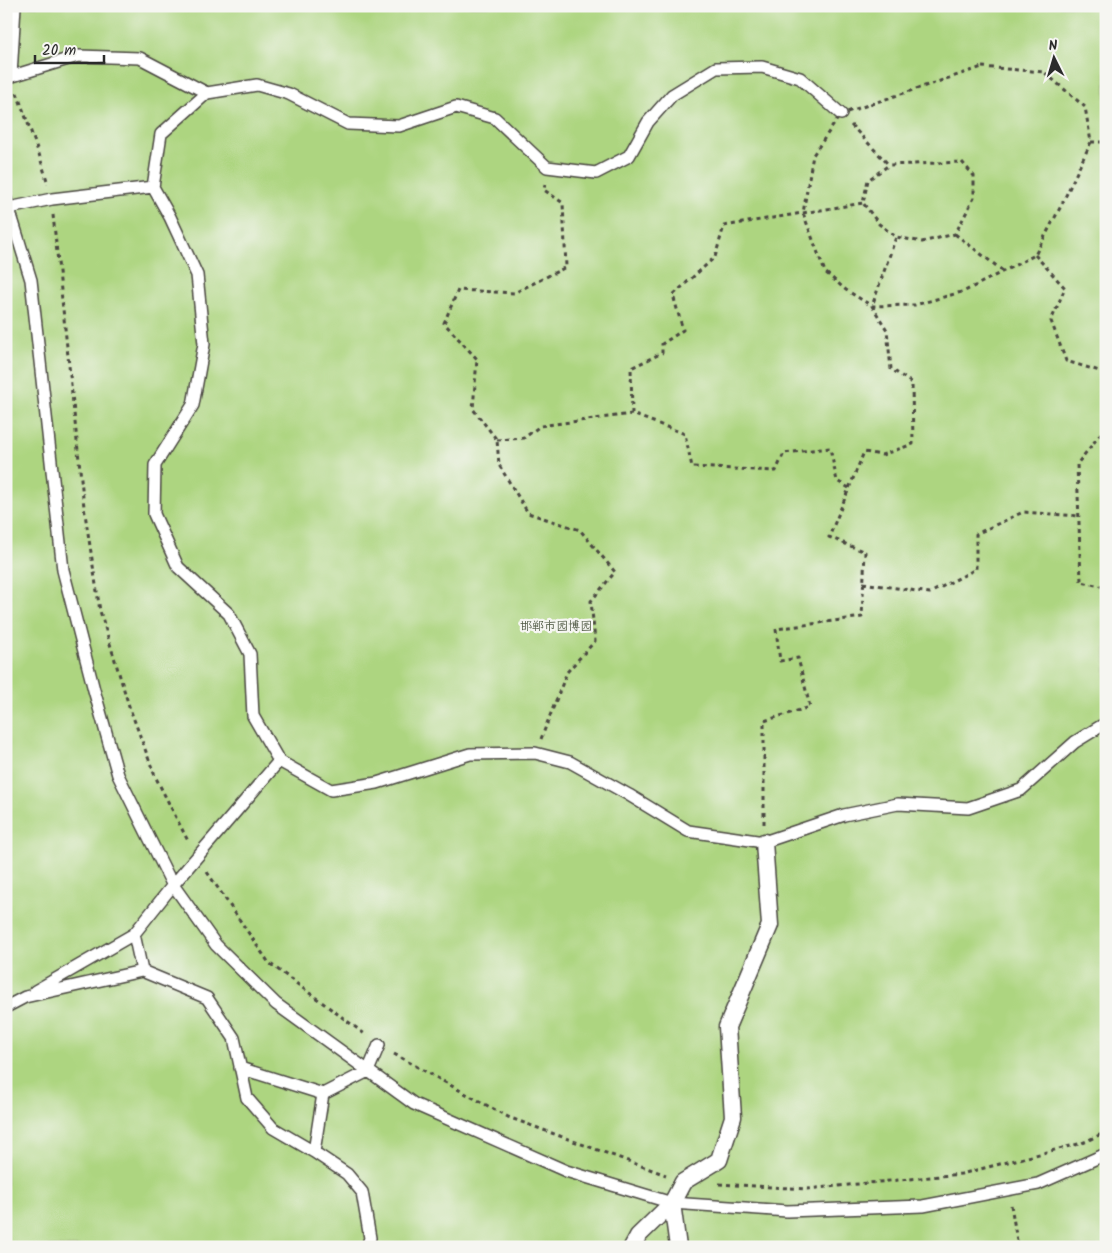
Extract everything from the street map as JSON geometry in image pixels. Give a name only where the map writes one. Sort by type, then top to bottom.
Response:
[{"type":"street","points":[[632,1247],[638,1236],[672,1203],[683,1182],[719,1160],[733,1117],[727,1027],[770,925],[764,842]]},
{"type":"street","points":[[672,1203],[678,1247]]},
{"type":"lane","points":[[15,6],[9,77],[78,56],[140,58],[207,93]]},
{"type":"lane","points":[[841,114],[800,78],[762,67],[716,68],[672,95],[648,122],[629,156],[596,173],[547,167],[495,118],[456,107],[399,126],[348,124],[289,94],[257,85],[207,93],[161,134],[152,187],[170,218],[197,275],[204,344],[193,405],[155,465],[154,514],[178,567],[230,614],[250,654],[252,716],[280,761],[330,790],[377,783],[470,754],[535,753],[570,762],[688,831],[764,842],[844,815],[898,804],[968,808],[1021,790],[1075,742],[1106,723]]},
{"type":"lane","points":[[152,187],[8,204],[31,280],[64,570],[94,690],[118,775],[173,885],[216,946],[276,1004],[414,1104],[566,1172],[672,1203],[787,1211],[923,1206],[1038,1184],[1106,1154]]},
{"type":"lane","points":[[6,1007],[134,934],[173,885],[280,761]]},
{"type":"lane","points":[[134,934],[142,971]]},
{"type":"lane","points":[[25,997],[142,971],[207,998],[234,1038],[247,1098],[273,1128],[347,1174],[362,1192],[370,1238],[367,1247]]},
{"type":"lane","points":[[240,1068],[323,1094],[368,1071],[379,1045]]},
{"type":"lane","points":[[314,1152],[323,1094]]},
{"type":"path","points":[[764,842],[764,721],[810,707],[798,658],[780,661],[776,630],[862,617],[865,552],[829,537],[864,452],[882,455],[913,444],[912,383],[891,369],[887,330],[872,306],[846,290],[826,272],[803,213],[813,155],[841,114],[982,67],[1044,72],[1084,107],[1091,142],[1061,206],[1035,255],[965,291],[915,305],[872,306]]},
{"type":"path","points":[[9,77],[39,154],[52,199],[84,507],[100,611],[129,706],[155,776],[197,858],[269,963],[379,1045],[508,1117],[683,1182],[807,1189],[961,1174],[1082,1143],[1106,1132]]},
{"type":"path","points":[[841,114],[889,165]]},
{"type":"path","points":[[1091,142],[1106,142]]},
{"type":"path","points":[[962,162],[974,176],[974,198],[955,234],[922,242],[896,237],[879,224],[863,203],[868,180],[889,165],[962,162]]},
{"type":"path","points":[[535,753],[567,672],[595,641],[592,601],[615,572],[580,530],[528,512],[499,465],[497,440],[473,409],[477,359],[444,323],[458,290],[514,292],[566,267],[562,203],[544,190],[547,167]]},
{"type":"path","points":[[632,414],[631,368],[662,353],[662,344],[683,330],[673,295],[716,257],[724,226],[863,203]]},
{"type":"path","points":[[955,234],[1003,271]]},
{"type":"path","points":[[872,306],[896,237]]},
{"type":"path","points":[[1035,255],[1065,288],[1051,321],[1066,361],[1106,373]]},
{"type":"path","points":[[497,440],[524,438],[540,426],[632,414],[685,434],[692,467],[776,471],[784,453],[830,448],[837,481],[849,488]]},
{"type":"path","points":[[1106,427],[1077,464],[1081,582],[1106,587]]},
{"type":"path","points":[[863,583],[930,593],[976,569],[976,534],[1023,512],[1079,516]]},
{"type":"path","points":[[1008,1189],[1018,1247]]},
{"type":"green space","name":"邯郸市园博园","points":[[6,6],[1106,6],[1106,1247],[6,1247]]}]
